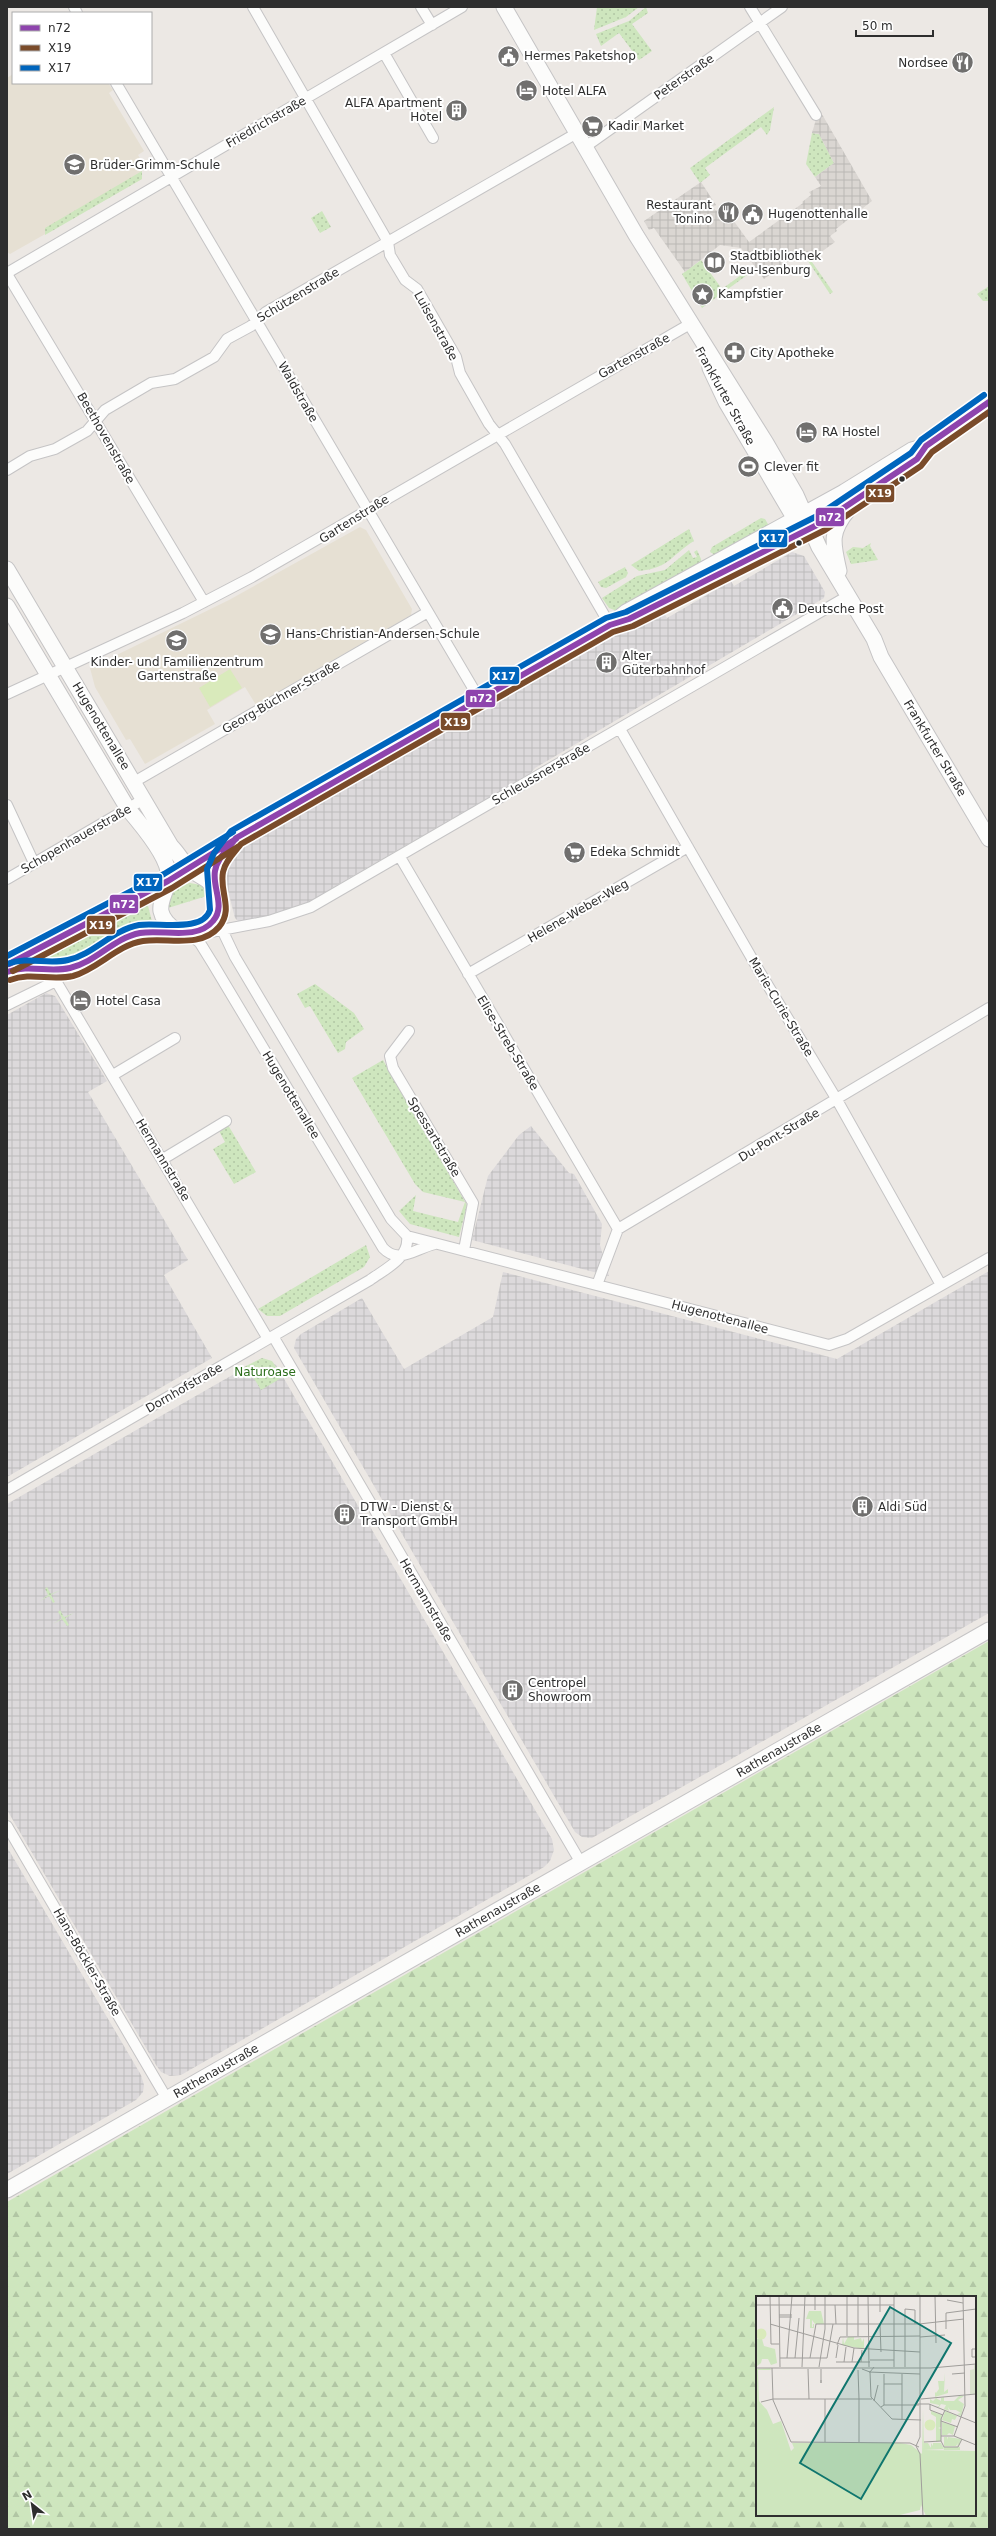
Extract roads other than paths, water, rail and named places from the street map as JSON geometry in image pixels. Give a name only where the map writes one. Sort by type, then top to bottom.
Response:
[{"type":"main road","name":"Frankfurter Straße","points":[[504,7],[688,325],[714,374],[726,402],[800,515],[868,643],[881,657],[989,839]]},
{"type":"main road","points":[[7,965],[151,890],[184,876],[209,853],[610,625],[626,612],[800,515],[912,450],[926,446],[989,402]]},
{"type":"main road","points":[[610,625],[629,618],[807,530],[853,503],[917,459],[926,446]]},
{"type":"main road","points":[[842,594],[834,552],[834,533],[839,521],[853,503]]},
{"type":"main road","name":"Hugenottenallee","points":[[7,569],[144,800],[172,846],[179,854],[184,876]]},
{"type":"main road","name":"Hugenottenallee","points":[[7,606],[128,809],[146,834],[157,856],[161,874],[158,883],[151,890]]},
{"type":"main road","name":"Hugenottenallee","points":[[146,834],[152,839],[165,862],[184,876],[215,891]]},
{"type":"main road","points":[[179,854],[200,852],[221,842],[236,838]]},
{"type":"main road","points":[[7,972],[18,967],[34,965],[69,968],[116,944],[122,939],[141,933],[184,933],[216,926],[219,900],[215,891],[215,870],[220,859],[236,838]]},
{"type":"main road","name":"Hugenottenallee","points":[[184,876],[161,899],[161,908],[166,922],[184,933]]},
{"type":"main road","name":"Rathenaustraße","points":[[7,2190],[989,1630]]},
{"type":"street","name":"Luisenstraße","points":[[253,7],[388,242],[390,255],[406,282],[417,290],[456,357],[460,373],[497,435],[504,444],[610,625]]},
{"type":"street","points":[[422,7],[432,25]]},
{"type":"street","name":"Friedrichstraße","points":[[7,273],[462,7]]},
{"type":"street","points":[[750,7],[816,115]]},
{"type":"street","name":"Peterstraße","points":[[585,147],[782,7]]},
{"type":"street","points":[[384,53],[433,138]]},
{"type":"street","name":"Waldstraße","points":[[117,84],[480,700]]},
{"type":"street","name":"Schützenstraße","points":[[7,470],[30,456],[55,449],[87,430],[105,410],[151,383],[175,379],[214,357],[228,339],[251,326],[256,320],[576,133]]},
{"type":"street","name":"Beethovenstraße","points":[[7,273],[204,602]]},
{"type":"street","name":"Gartenstraße","points":[[7,694],[49,676],[204,602],[307,547],[368,510],[688,325]]},
{"type":"street","name":"Schleussnerstraße","points":[[216,926],[234,928],[269,921],[311,907],[620,729],[842,594]]},
{"type":"street","name":"Georg-Büchner-Straße","points":[[134,782],[428,612]]},
{"type":"street","name":"Marie-Curie-Straße","points":[[620,729],[838,1100],[941,1285]]},
{"type":"street","name":"Schopenhauerstraße","points":[[7,879],[144,800]]},
{"type":"street","points":[[7,805],[34,863]]},
{"type":"street","name":"Helene-Weber-Weg","points":[[468,974],[688,847]]},
{"type":"street","name":"Elise-Streb-Straße","points":[[400,857],[618,1229]]},
{"type":"street","name":"Hugenottenallee","points":[[216,926],[391,1219],[407,1236],[829,1344],[847,1339],[989,1258]]},
{"type":"street","name":"Hugenottenallee","points":[[184,933],[200,943],[380,1243],[389,1253],[402,1257]]},
{"type":"street","points":[[7,1005],[56,981],[69,968]]},
{"type":"street","name":"Hermannstraße","points":[[56,981],[163,1158],[581,1863]]},
{"type":"street","name":"Du-Pont-Straße","points":[[618,1229],[838,1100],[989,1008]]},
{"type":"street","name":"Spessartstraße","points":[[409,1031],[390,1056],[393,1068],[473,1203],[464,1250]]},
{"type":"street","points":[[113,1075],[175,1038]]},
{"type":"street","points":[[163,1158],[226,1121]]},
{"type":"street","points":[[597,1284],[618,1229]]},
{"type":"street","points":[[402,1257],[406,1248],[407,1236]]},
{"type":"street","points":[[402,1257],[435,1244]]},
{"type":"street","name":"Dornhofstraße","points":[[7,1490],[370,1280],[402,1257]]},
{"type":"street","name":"Hans-Böckler-Straße","points":[[7,1826],[167,2099]]},
{"type":"place","name":"Hermes Paketshop","points":[[509,56]]},
{"type":"place","name":"Nordsee","points":[[963,63]]},
{"type":"place","name":"Hotel ALFA","points":[[526,91]]},
{"type":"place","name":"ALFA Apartment Hotel","points":[[457,110]]},
{"type":"place","name":"Kadir Market","points":[[593,126]]},
{"type":"place","name":"Brüder-Grimm-Schule","points":[[75,165]]},
{"type":"place","name":"Restaurant Tonino","points":[[728,212]]},
{"type":"place","name":"Hugenottenhalle","points":[[753,214]]},
{"type":"place","name":"Stadtbibliothek Neu-Isenburg","points":[[715,263]]},
{"type":"place","name":"Kampfstier","points":[[703,294]]},
{"type":"place","name":"City Apotheke","points":[[734,353]]},
{"type":"place","name":"RA Hostel","points":[[806,432]]},
{"type":"place","name":"Clever fit","points":[[748,467]]},
{"type":"place","name":"Deutsche Post","points":[[782,609]]},
{"type":"place","name":"Hans-Christian-Andersen-Schule","points":[[270,634]]},
{"type":"place","name":"Kinder- und Familienzentrum Gartenstraße","points":[[177,641]]},
{"type":"place","name":"Alter Güterbahnhof","points":[[606,663]]},
{"type":"place","name":"Edeka Schmidt","points":[[575,852]]},
{"type":"place","name":"Hotel Casa","points":[[81,1001]]},
{"type":"place","name":"Aldi Süd","points":[[863,1507]]},
{"type":"place","name":"DTW - Dienst & Transport GmbH","points":[[344,1514]]},
{"type":"place","name":"Centropel Showroom","points":[[512,1690]]},
{"type":"park label","name":"Naturoase","points":[[265,1372]]}]
